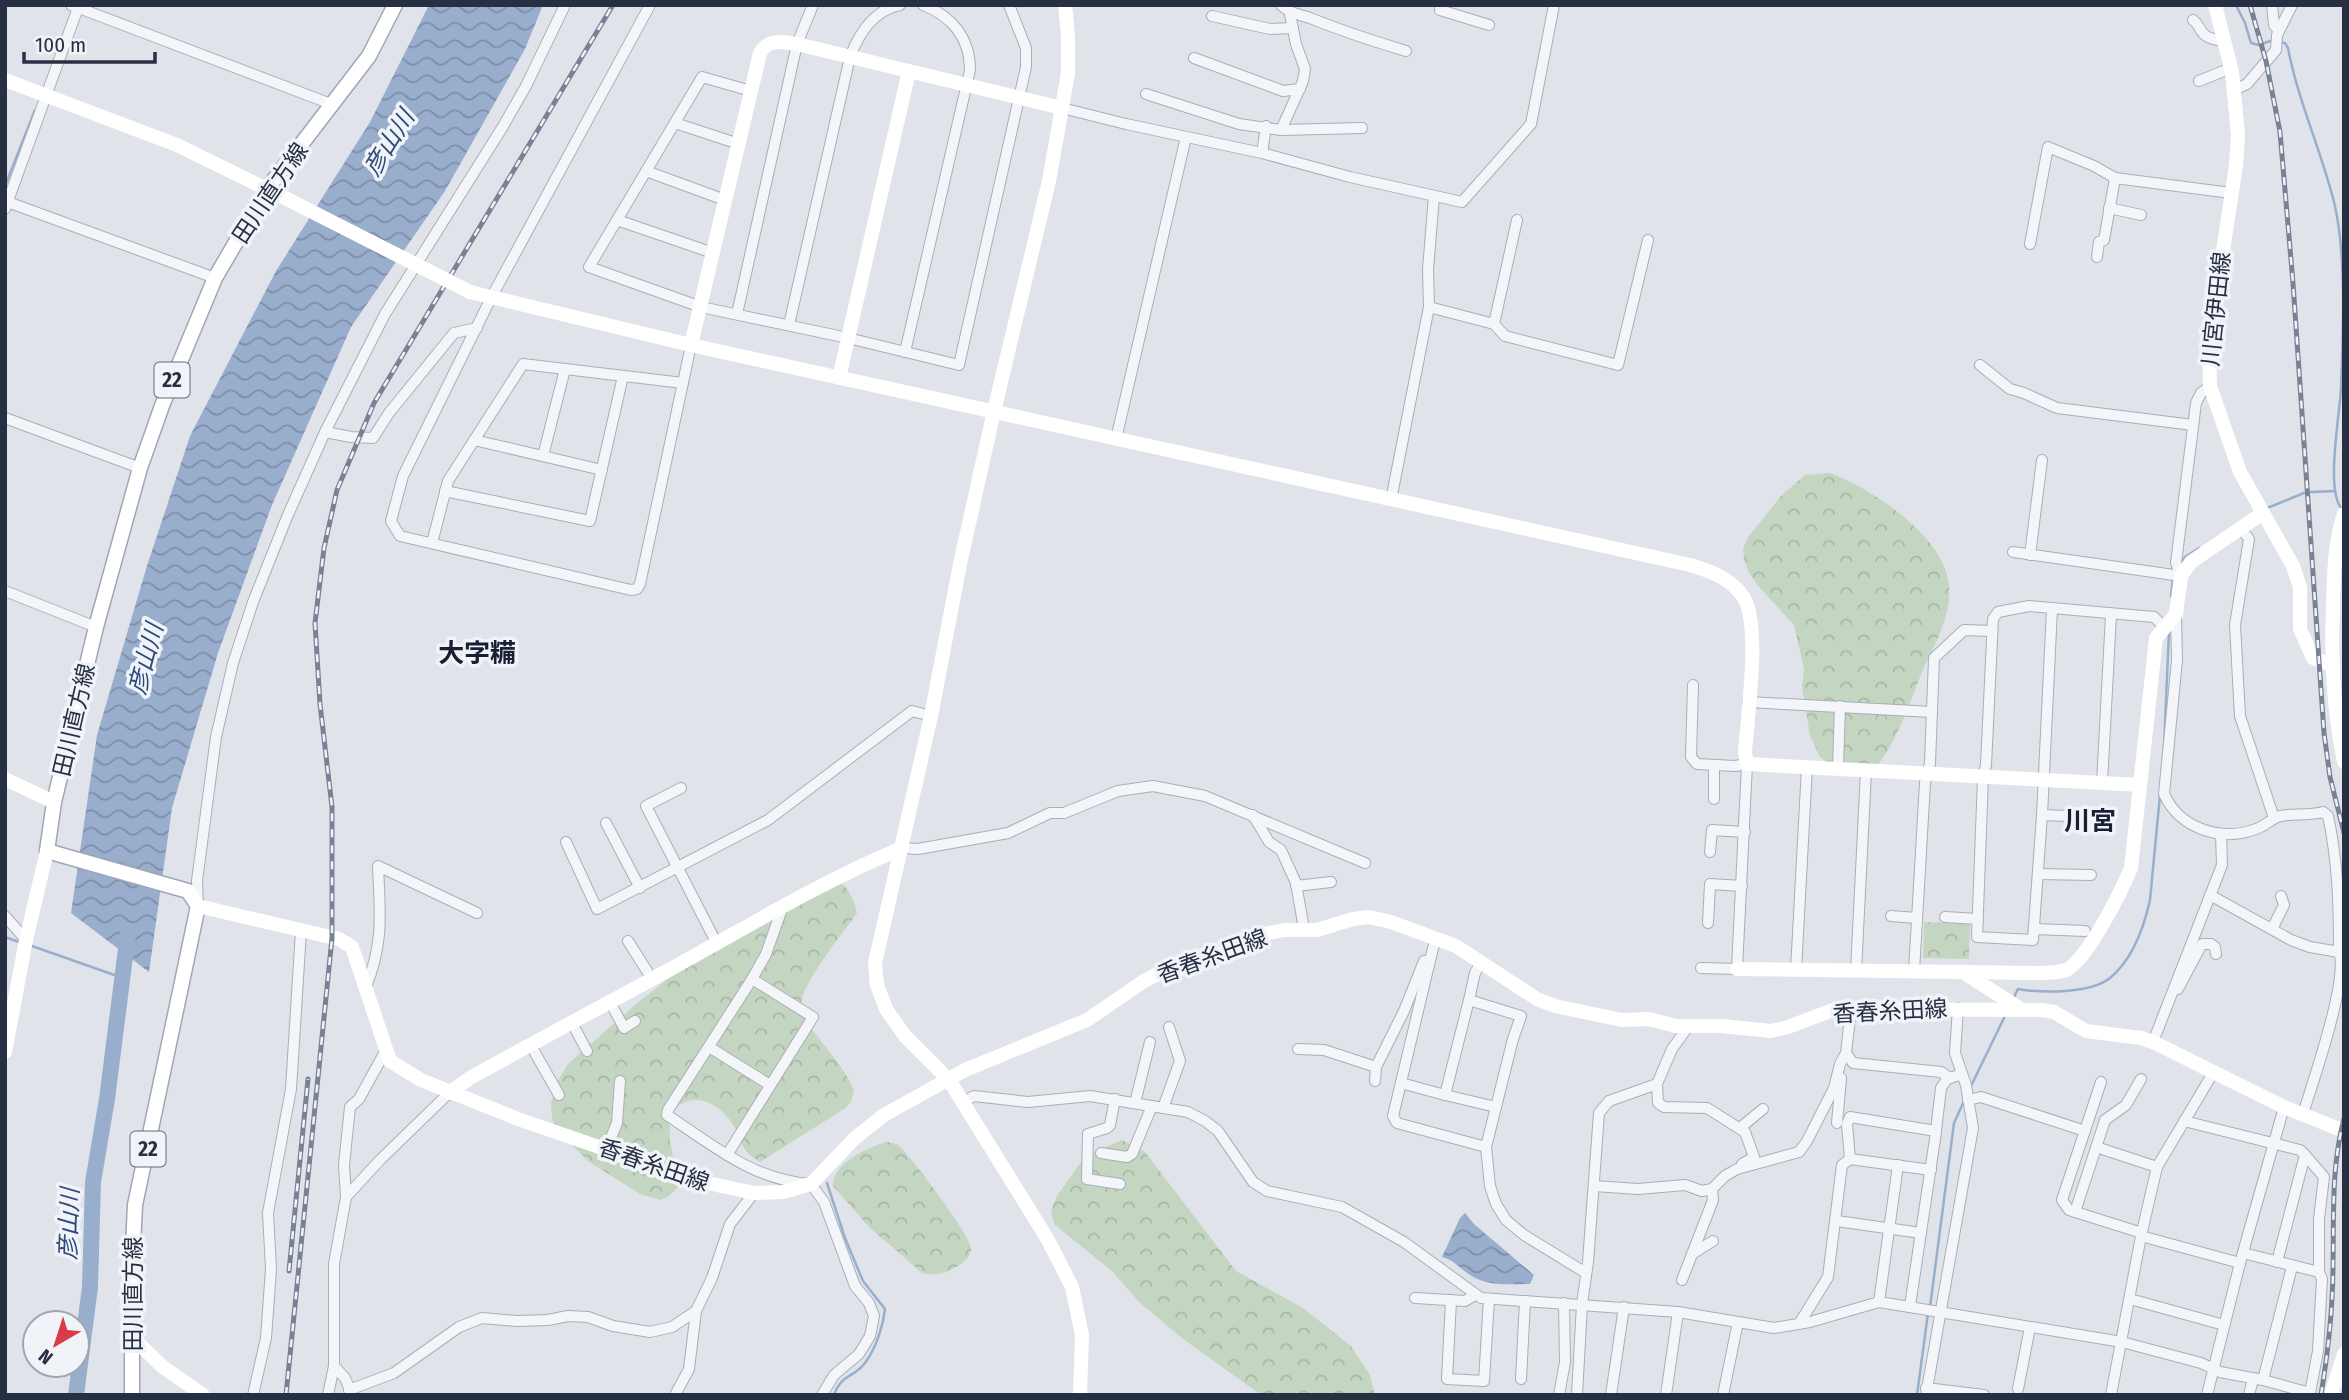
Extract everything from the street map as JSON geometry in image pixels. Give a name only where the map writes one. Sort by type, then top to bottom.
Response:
[{"type":"street","name":"田川直方線","points":[[5,1052],[10,1005],[47,851],[54,802],[96,627],[140,468],[163,402],[215,278],[267,188],[369,57],[395,5]]},
{"type":"street","points":[[198,906],[197,881],[211,765],[233,663],[277,541],[325,432],[385,314],[502,128],[526,86],[565,5]]},
{"type":"street","points":[[650,5],[491,298],[403,476],[391,521],[400,536],[631,590],[637,589],[760,53],[764,47],[777,41],[1462,202],[1531,124],[1554,5]]},
{"type":"street","points":[[737,314],[797,44],[813,5]]},
{"type":"street","points":[[789,325],[850,57],[865,27],[882,12],[900,5]]},
{"type":"street","points":[[905,352],[966,85],[970,54],[966,43],[949,19],[923,5]]},
{"type":"street","points":[[751,91],[702,77],[589,267],[701,307],[959,365],[1026,67],[1026,48],[1009,5]]},
{"type":"street","points":[[1075,5],[1065,6],[1068,74],[1049,181],[993,411],[931,716],[875,963],[877,985],[886,1009],[905,1036],[949,1080],[1048,1240],[1072,1287],[1082,1335],[1080,1395]]},
{"type":"street","points":[[1281,5],[1290,14],[1296,44],[1305,69],[1300,89],[1281,130]]},
{"type":"street","points":[[1441,5],[1440,10],[1455,10],[1489,25]]},
{"type":"street","name":"川宮伊田線","points":[[2215,5],[2231,68],[2238,135],[2209,344],[2210,386],[2240,471],[2292,566],[2300,587],[2300,629],[2313,658],[2331,664]]},
{"type":"street","points":[[2272,5],[2274,25],[2278,33]]},
{"type":"street","points":[[2234,90],[2247,84],[2276,48],[2278,33],[2292,5]]},
{"type":"street","points":[[215,278],[6,204],[76,6],[331,104]]},
{"type":"street","points":[[1290,14],[1304,16],[1360,38],[1406,51]]},
{"type":"street","points":[[1212,16],[1270,29],[1293,28]]},
{"type":"street","points":[[2193,20],[2199,24],[2201,32],[2206,36],[2224,41]]},
{"type":"street","points":[[1194,58],[1283,91],[1300,89]]},
{"type":"street","points":[[2199,81],[2231,68]]},
{"type":"street","points":[[839,378],[909,71]]},
{"type":"street","points":[[5,80],[177,145],[470,292],[691,345],[1713,572],[1732,584],[1744,599],[1752,639],[1737,969]]},
{"type":"street","points":[[1146,94],[1239,124],[1281,130],[1362,128]]},
{"type":"street","points":[[675,123],[738,144]]},
{"type":"street","points":[[1262,153],[1266,127]]},
{"type":"street","points":[[1116,439],[1186,137]]},
{"type":"street","points":[[2030,244],[2048,148],[2115,177],[2231,193]]},
{"type":"street","points":[[646,171],[726,201]]},
{"type":"street","points":[[2097,257],[2099,242],[2104,240],[2115,177]]},
{"type":"street","points":[[1391,500],[1429,307],[1428,269],[1434,196]]},
{"type":"street","points":[[2109,208],[2141,215]]},
{"type":"street","points":[[617,219],[713,253]]},
{"type":"street","points":[[1494,324],[1517,220]]},
{"type":"street","points":[[1429,307],[1494,324],[1505,336],[1618,365],[1648,240]]},
{"type":"street","points":[[325,432],[373,438],[389,413],[454,333],[477,328]]},
{"type":"street","points":[[432,543],[448,481],[523,364],[683,383]]},
{"type":"street","points":[[1980,365],[2010,389],[2057,408],[2193,425]]},
{"type":"street","points":[[543,456],[565,369]]},
{"type":"street","points":[[446,491],[590,521],[623,376]]},
{"type":"street","points":[[2181,576],[2176,563],[2196,403],[2201,393],[2210,386]]},
{"type":"street","points":[[5,418],[140,468]]},
{"type":"street","points":[[474,440],[601,470]]},
{"type":"street","points":[[2030,555],[2042,460]]},
{"type":"street","points":[[2263,513],[2191,562],[2181,576],[2176,614],[2177,660],[2164,794],[2175,812],[2189,824],[2221,834],[2253,830],[2283,815],[2311,816],[2323,812],[2328,816],[2335,848],[2339,891],[2339,952],[2342,960],[2337,998],[2303,1114]]},
{"type":"street","points":[[2344,514],[2334,560],[2331,664],[2344,762]]},
{"type":"street","points":[[2241,529],[2249,539],[2235,625],[2240,716],[2274,818]]},
{"type":"street","points":[[2014,552],[2181,576]]},
{"type":"street","points":[[5,591],[96,627]]},
{"type":"street","points":[[2052,609],[2033,940],[1978,937],[1983,777],[1986,765],[1993,620],[1998,612],[2029,606],[2154,617],[2164,627]]},
{"type":"street","points":[[1701,968],[2066,971],[2081,957],[2126,882],[2131,868],[2156,638],[2176,614]]},
{"type":"street","points":[[2102,783],[2111,615]]},
{"type":"street","points":[[1914,971],[1930,763],[1934,658],[1964,630],[1992,631]]},
{"type":"street","points":[[1693,685],[1691,757],[1697,764],[1838,768],[2140,785]]},
{"type":"street","points":[[1748,702],[1932,712]]},
{"type":"street","points":[[1838,768],[1840,706]]},
{"type":"street","points":[[566,842],[597,909],[768,820],[912,712],[931,716]]},
{"type":"street","points":[[1714,765],[1714,799]]},
{"type":"street","points":[[1796,970],[1807,767]]},
{"type":"street","points":[[1856,971],[1866,771]]},
{"type":"street","points":[[5,779],[54,802]]},
{"type":"street","points":[[346,1197],[449,1093],[470,1078],[783,906],[869,861],[902,848],[918,849],[1008,833],[1050,813],[1065,813],[1118,791],[1153,786],[1205,796],[1365,863]]},
{"type":"street","points":[[681,788],[646,806],[716,942]]},
{"type":"street","points":[[1253,814],[1269,842],[1281,850],[1296,886],[1304,929]]},
{"type":"street","points":[[2042,815],[2094,817]]},
{"type":"street","points":[[606,823],[640,888]]},
{"type":"street","points":[[1710,852],[1712,830],[1745,831]]},
{"type":"street","points":[[2153,1042],[2222,864],[2221,834]]},
{"type":"street","points":[[47,851],[188,891],[198,906]]},
{"type":"street","points":[[365,988],[381,932],[378,866],[477,913]]},
{"type":"street","points":[[2038,874],[2091,875]]},
{"type":"street","points":[[1296,886],[1331,882]]},
{"type":"street","points":[[1708,923],[1710,884],[1742,887]]},
{"type":"street","points":[[2210,895],[2291,940],[2310,947],[2339,952]]},
{"type":"street","points":[[2272,929],[2284,905],[2281,896]]},
{"type":"street","name":"田川直方線","points":[[132,1395],[135,1205],[198,906]]},
{"type":"street","name":"香春糸田線","points":[[198,906],[339,939],[352,947],[390,1061],[421,1080],[449,1093],[666,1174],[754,1194],[783,1192],[811,1184],[855,1138],[884,1115],[1002,1053],[1087,1020],[1144,981],[1166,970],[1202,964],[1255,936],[1284,930],[1317,930],[1369,916],[1456,946],[1537,999],[1555,1006],[1622,1020],[1649,1019],[1688,1027],[1722,1026],[1771,1031],[1833,1010],[1958,1008],[2054,1012],[2086,1031],[2153,1042],[2284,1107],[2344,1131]]},
{"type":"street","points":[[783,906],[766,954],[667,1115],[761,1174],[792,1183],[811,1184],[824,1202],[855,1286],[869,1303],[874,1316],[870,1336],[859,1354],[834,1375],[822,1395]]},
{"type":"street","points":[[5,916],[26,940]]},
{"type":"street","points":[[1891,916],[1917,918]]},
{"type":"street","points":[[1945,917],[1978,919]]},
{"type":"street","points":[[2035,929],[2085,931]]},
{"type":"street","points":[[253,1395],[266,1338],[271,1269],[268,1213],[291,1089],[301,931]]},
{"type":"street","points":[[1437,938],[1393,1116],[1397,1123],[1486,1147]]},
{"type":"street","points":[[628,941],[652,979]]},
{"type":"street","points":[[2172,993],[2180,988],[2203,944],[2215,947],[2216,954]]},
{"type":"street","points":[[1375,1081],[1376,1067],[1404,1011],[1424,961],[1430,961]]},
{"type":"street","points":[[1446,1094],[1475,973],[1481,962]]},
{"type":"street","points":[[1961,971],[2022,1009]]},
{"type":"street","points":[[727,1155],[813,1017],[752,979]]},
{"type":"street","points":[[1469,1000],[1521,1016],[1486,1147],[1490,1186],[1496,1204],[1506,1220],[1524,1235],[1586,1273]]},
{"type":"street","points":[[610,1002],[624,1028],[635,1021]]},
{"type":"street","points":[[1958,1008],[1955,1053],[1973,1128],[1926,1391],[1984,1395]]},
{"type":"street","points":[[1737,1169],[1799,1152],[1807,1141],[1834,1088],[1840,1064],[1846,1054],[1851,1009]]},
{"type":"street","points":[[572,1023],[587,1051]]},
{"type":"street","points":[[1101,1153],[1127,1157],[1132,1154],[1158,1107],[1180,1061],[1169,1027]]},
{"type":"street","points":[[1594,1186],[1638,1189],[1685,1185],[1702,1191],[1712,1189],[1725,1176],[1754,1157],[1745,1132],[1707,1108],[1664,1107],[1658,1103],[1657,1084],[1672,1049],[1688,1027]]},
{"type":"street","points":[[1136,1103],[1150,1042]]},
{"type":"street","points":[[530,1044],[559,1095]]},
{"type":"street","points":[[709,1047],[771,1085]]},
{"type":"street","points":[[1298,1049],[1324,1050],[1376,1067]]},
{"type":"street","points":[[328,1395],[334,1366],[334,1264],[346,1197],[344,1165],[351,1107],[359,1099],[386,1050]]},
{"type":"street","points":[[1846,1054],[1853,1063],[1941,1072],[1950,1078]]},
{"type":"street","points":[[1837,1122],[1841,1091],[1840,1064]]},
{"type":"street","points":[[2111,1395],[2157,1167],[2213,1073]]},
{"type":"street","points":[[1910,1306],[1941,1088],[1947,1079],[1962,1074]]},
{"type":"street","points":[[2075,1212],[2105,1120],[2126,1105],[2141,1079]]},
{"type":"street","points":[[606,1150],[617,1123],[620,1081]]},
{"type":"street","points":[[2101,1082],[2062,1200],[2069,1210],[2142,1234],[2241,1258],[2277,1262],[2319,1272]]},
{"type":"street","points":[[1401,1083],[1496,1107]]},
{"type":"street","points":[[1577,1395],[1599,1113],[1609,1101],[1657,1084]]},
{"type":"street","points":[[963,1102],[974,1096],[1028,1102],[1090,1096],[1188,1112],[1212,1126],[1253,1182],[1267,1191],[1342,1208],[1404,1242],[1450,1274],[1475,1296],[1678,1312],[1774,1328],[1799,1324],[1879,1302],[2122,1342],[2220,1372],[2310,1394],[2318,1351],[2322,1279],[2319,1272],[2319,1219],[2324,1177],[2300,1150],[2184,1121]]},
{"type":"street","points":[[1968,1100],[1980,1097],[2085,1131]]},
{"type":"street","points":[[1115,1099],[1110,1125],[1088,1135],[1087,1179],[1120,1184]]},
{"type":"street","points":[[2207,1395],[2241,1258],[2284,1107]]},
{"type":"street","points":[[1740,1128],[1763,1109]]},
{"type":"street","points":[[1850,1159],[1847,1124],[1850,1117],[1936,1131]]},
{"type":"street","points":[[2096,1147],[2157,1167]]},
{"type":"street","points":[[2277,1262],[2305,1155]]},
{"type":"street","points":[[1799,1324],[1828,1277],[1842,1165],[1850,1159],[1931,1170]]},
{"type":"street","points":[[1879,1302],[1898,1166]]},
{"type":"street","points":[[1682,1280],[1713,1200],[1712,1189]]},
{"type":"street","points":[[676,1395],[689,1369],[696,1311],[712,1278],[730,1224],[754,1194]]},
{"type":"street","points":[[1836,1221],[1921,1233]]},
{"type":"street","points":[[1692,1254],[1713,1241]]},
{"type":"street","points":[[2249,1395],[2258,1380],[2292,1267]]},
{"type":"street","points":[[1415,1298],[1465,1301],[1475,1296]]},
{"type":"street","points":[[1451,1300],[1447,1379],[1484,1381],[1489,1299]]},
{"type":"street","points":[[2130,1299],[2224,1325]]},
{"type":"street","points":[[1521,1379],[1525,1301]]},
{"type":"street","points":[[1559,1395],[1565,1362],[1564,1303]]},
{"type":"street","points":[[1611,1395],[1624,1307]]},
{"type":"street","points":[[334,1366],[345,1378],[350,1392],[394,1373],[459,1327],[482,1318],[517,1321],[568,1316],[588,1317],[613,1326],[650,1332],[672,1327],[696,1311]]},
{"type":"street","points":[[1666,1395],[1678,1312]]},
{"type":"street","points":[[1723,1395],[1738,1322]]},
{"type":"street","points":[[2018,1389],[2030,1327]]},
{"type":"street","points":[[133,1338],[163,1367],[203,1395]]},
{"type":"street","points":[[2332,1395],[2344,1354]]},
{"type":"green space","points":[[1830,473],[1885,502],[1921,533],[1945,568],[1949,586],[1947,609],[1940,633],[1894,739],[1872,772],[1835,769],[1820,757],[1810,736],[1802,686],[1804,669],[1794,625],[1759,587],[1748,571],[1744,558],[1743,548],[1749,536],[1781,496],[1805,475]]},
{"type":"green space","points":[[833,877],[849,892],[857,913],[808,984],[801,1007],[808,1024],[850,1081],[854,1090],[851,1102],[760,1162],[745,1149],[735,1128],[721,1111],[705,1101],[686,1101],[669,1114],[670,1142],[679,1186],[669,1196],[660,1200],[640,1194],[588,1161],[558,1131],[552,1119],[551,1104],[556,1084],[568,1064],[635,1005],[738,923],[815,881]]},
{"type":"green space","points":[[1924,922],[1970,924],[1969,959],[1923,958]]},
{"type":"green space","points":[[1122,1140],[1145,1152],[1236,1271],[1303,1308],[1351,1346],[1370,1375],[1375,1395],[1261,1395],[1183,1339],[1139,1302],[1113,1272],[1054,1224],[1051,1211],[1057,1196],[1081,1162],[1093,1153]]},
{"type":"green space","points":[[887,1142],[898,1145],[914,1163],[969,1241],[971,1252],[963,1263],[943,1273],[922,1273],[869,1227],[833,1186],[838,1170],[845,1163],[862,1152]]},
{"type":"water","points":[[429,5],[543,5],[525,49],[445,191],[351,327],[272,505],[218,653],[172,808],[149,972],[71,913],[97,735],[146,569],[190,436],[276,271],[370,122]]},
{"type":"water","points":[[1465,1213],[1474,1224],[1534,1275],[1530,1284],[1499,1284],[1477,1279],[1442,1257],[1460,1218]]},
{"type":"waterway","points":[[2236,5],[2251,43],[2285,43],[2288,48],[2334,202],[2341,246],[2343,294],[2341,388],[2334,470],[2337,500],[2342,509]]},
{"type":"waterway","points":[[5,186],[35,110]]},
{"type":"waterway","points":[[2311,492],[2335,491]]},
{"type":"waterway","points":[[2265,509],[2304,493]]},
{"type":"waterway","points":[[2181,564],[2185,557],[2199,548]]},
{"type":"waterway","points":[[2171,596],[2173,579]]},
{"type":"waterway","points":[[2164,747],[2169,631]]},
{"type":"waterway","points":[[2014,997],[2018,989],[2052,991],[2091,987],[2110,978],[2125,962],[2141,932],[2150,900],[2160,795]]},
{"type":"waterway","name":"彦山川","points":[[76,1395],[90,1287],[93,1182],[107,1099],[128,933]]},
{"type":"waterway","points":[[5,937],[22,943]]},
{"type":"waterway","points":[[32,946],[123,978]]},
{"type":"waterway","points":[[1970,1088],[2005,1016]]},
{"type":"waterway","points":[[1930,1307],[1954,1123],[1964,1101]]},
{"type":"waterway","points":[[827,1183],[863,1281],[885,1309],[883,1323],[869,1357],[861,1368],[844,1379],[834,1395]]},
{"type":"waterway","points":[[1917,1395],[1928,1313]]},
{"type":"railway","points":[[286,1395],[332,938],[332,807],[320,704],[315,623],[324,548],[337,490],[374,403],[613,5]]},
{"type":"railway","points":[[2250,5],[2266,61],[2280,132],[2324,733],[2330,777],[2344,833]]},
{"type":"railway","points":[[289,1271],[308,1079]]},
{"type":"railway","points":[[2321,1395],[2332,1298],[2335,1174],[2344,1119]]},
{"type":"district","name":"大字糒","points":[[477,653]]},
{"type":"district","name":"川宮","points":[[2090,821]]}]
